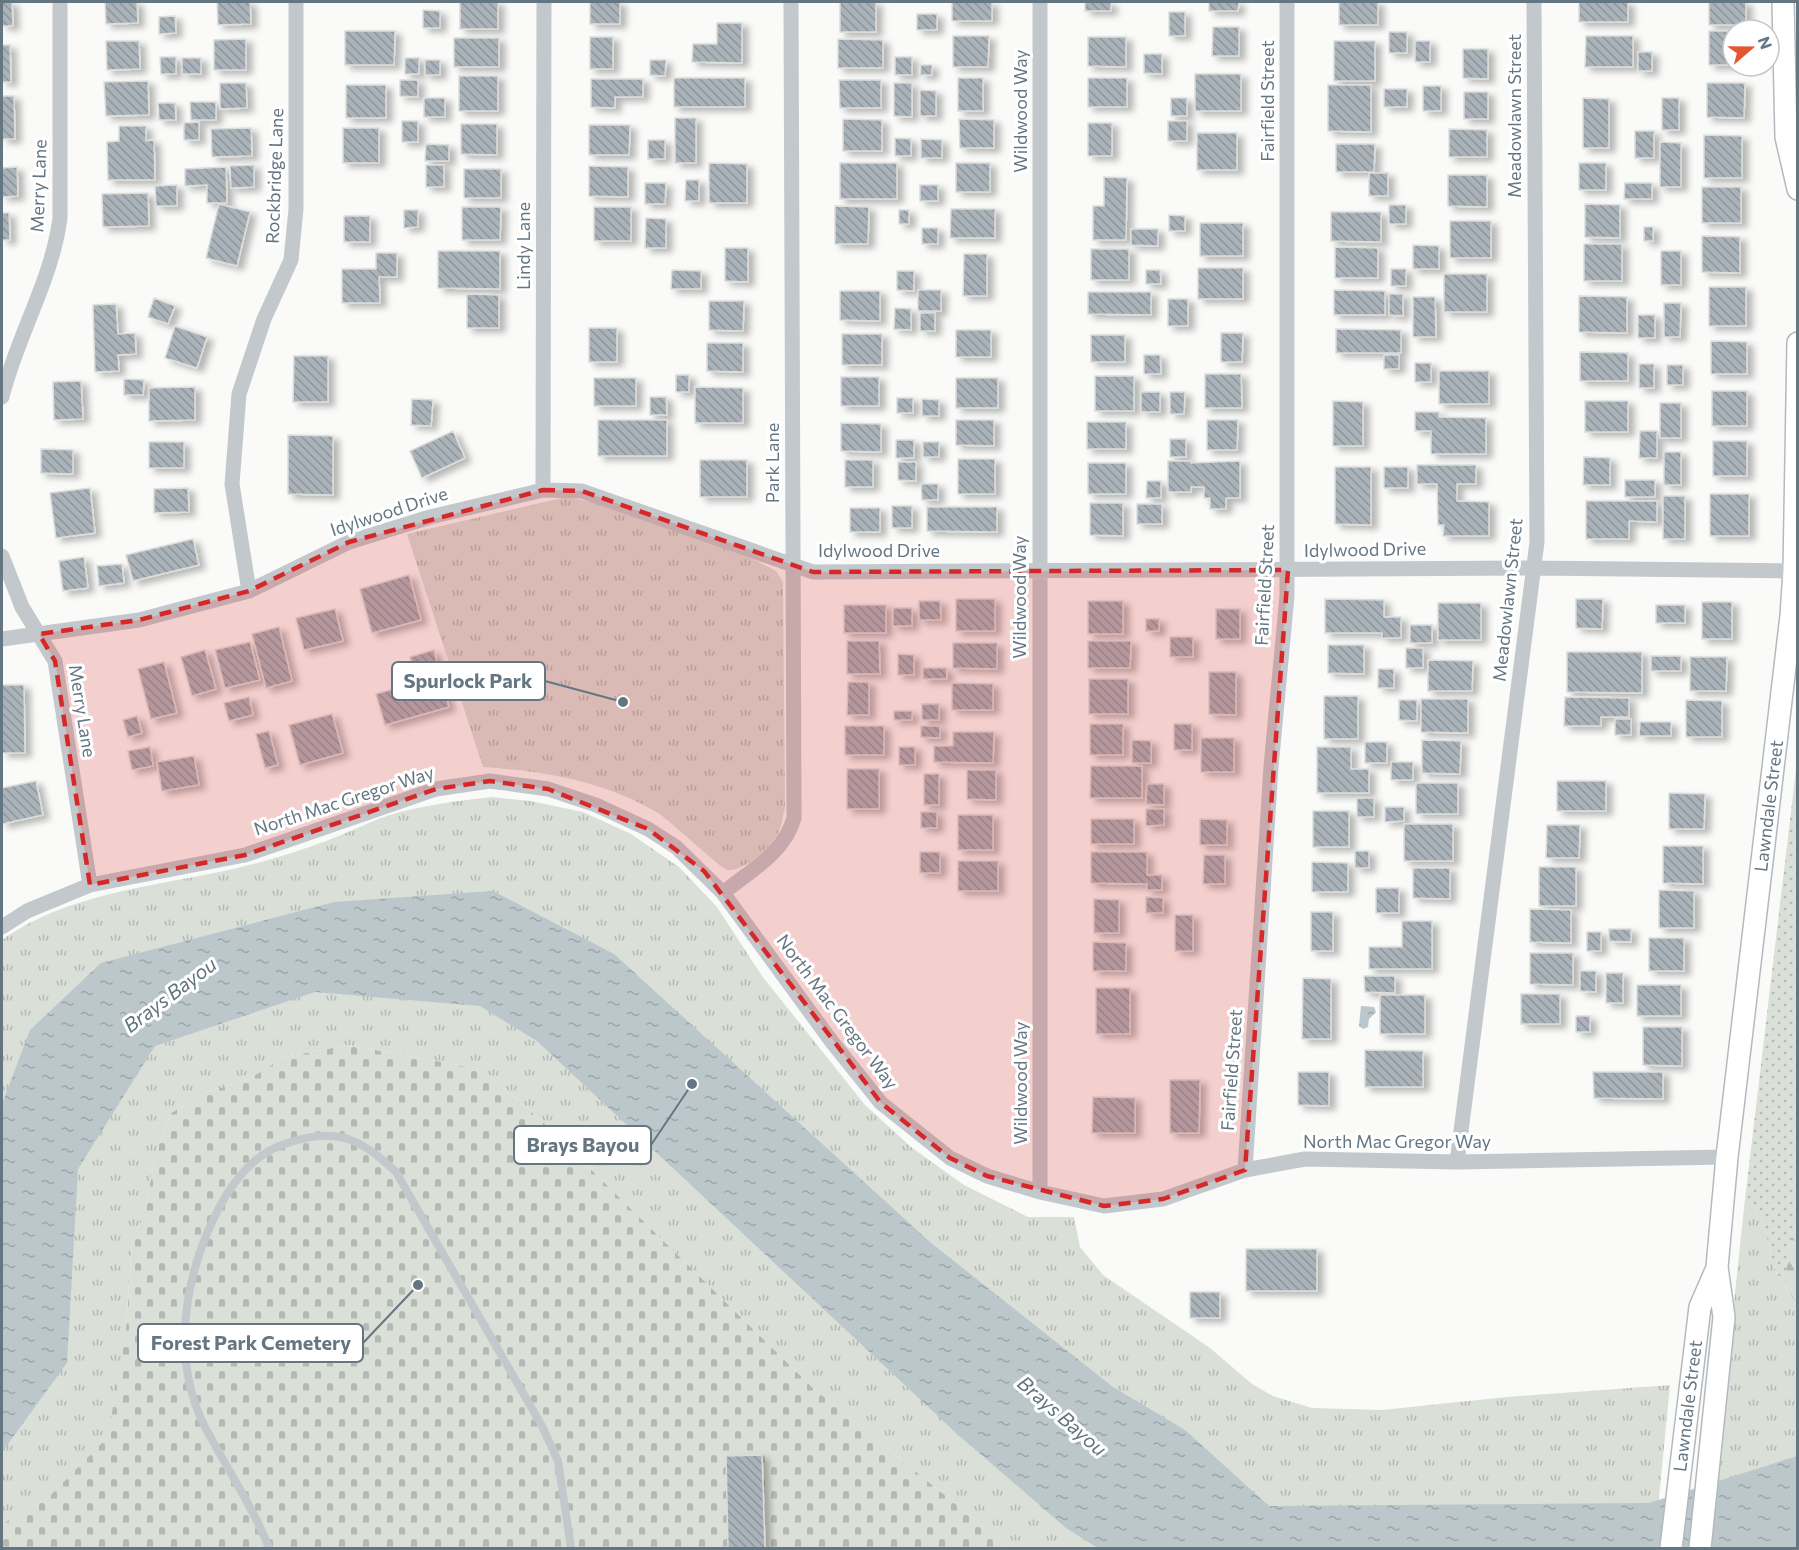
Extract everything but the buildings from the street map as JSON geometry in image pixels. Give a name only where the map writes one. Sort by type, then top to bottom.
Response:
[{"type":"main road","points":[[1783,2],[1791,39],[1786,137],[1797,189]]},
{"type":"main road","name":"Lawndale Street","points":[[1700,1548],[1724,1317],[1717,1267],[1727,1157],[1794,571],[1797,343]]},
{"type":"main road","name":"Lawndale Street","points":[[1671,1548],[1700,1307],[1717,1267]]},
{"type":"street","name":"Merry Lane","points":[[2,397],[10,363],[57,244],[60,218],[60,2]]},
{"type":"street","name":"Rockbridge Lane","points":[[249,591],[232,484],[239,394],[264,318],[291,260],[296,208],[297,2]]},
{"type":"street","name":"Lindy Lane","points":[[543,490],[544,2]]},
{"type":"street","name":"Park Lane","points":[[723,893],[776,851],[789,835],[794,818],[791,2]]},
{"type":"street","name":"Wildwood Way","points":[[1040,2],[1040,1192]]},
{"type":"street","name":"Fairfield Street","points":[[1245,1170],[1271,767],[1288,570],[1287,2]]},
{"type":"street","name":"Meadowlawn Street","points":[[1457,1162],[1537,531],[1534,2]]},
{"type":"street","name":"Idylwood Drive","points":[[2,639],[139,620],[249,591],[349,542],[430,518],[543,490],[582,491],[593,494],[813,572],[1534,568],[1794,571]]},
{"type":"street","name":"Merry Lane","points":[[2,556],[22,608],[55,661],[90,885]]},
{"type":"street","name":"North Mac Gregor Way","points":[[2,927],[27,911],[90,885],[245,855],[436,789],[490,781],[548,789],[596,805],[648,829],[676,847],[723,893],[832,1042],[881,1103],[950,1158],[987,1176],[1040,1192],[1104,1206],[1163,1199],[1245,1170],[1305,1159],[1457,1162],[1727,1157]]},
{"type":"lane","points":[[269,1548],[204,1425],[193,1398],[187,1365],[186,1301],[206,1235],[230,1187],[251,1164],[275,1147],[300,1138],[327,1134],[354,1139],[377,1154],[396,1172],[542,1426],[558,1461],[571,1548]]},
{"type":"highlighted area","points":[[543,490],[582,491],[813,572],[1288,570],[1245,1170],[1163,1199],[1104,1206],[987,1176],[950,1158],[881,1103],[704,871],[648,829],[548,789],[490,781],[436,789],[245,855],[90,885],[55,661],[39,634],[139,620],[249,591],[349,542]]},
{"type":"green space","points":[[566,497],[598,503],[751,558],[776,571],[783,582],[785,807],[775,838],[749,863],[741,867],[734,870],[724,868],[658,813],[616,793],[595,785],[551,775],[483,767],[407,534]]},
{"type":"green space","points":[[1797,761],[1797,1306],[1775,1270],[1760,1210],[1744,1208]]},
{"type":"green space","points":[[492,797],[530,801],[583,812],[631,834],[679,867],[717,907],[762,976],[865,1105],[911,1147],[964,1185],[1028,1217],[1074,1217],[1080,1247],[1103,1275],[1210,1348],[1252,1384],[1273,1396],[1312,1408],[1382,1410],[1507,1397],[1670,1385],[1654,1548],[1010,1548],[813,1388],[542,1121],[481,1069],[348,1045],[284,1057],[247,1080],[206,1092],[171,1113],[155,1155],[146,1206],[132,1241],[126,1328],[108,1437],[49,1497],[2,1524],[2,940],[31,922],[94,898],[269,860],[403,812]]},
{"type":"green space","points":[[348,1045],[481,1069],[542,1121],[813,1388],[1010,1548],[2,1548],[2,1524],[49,1497],[126,1328],[132,1241],[146,1206],[155,1155],[171,1113],[206,1092],[247,1080],[284,1057]]},
{"type":"green space","points":[[1744,1208],[1760,1210],[1775,1270],[1797,1306],[1797,1548],[1708,1548]]},
{"type":"green space","points":[[1797,1214],[1797,1306],[1784,1282]]},
{"type":"water","points":[[493,891],[614,954],[930,1242],[1113,1387],[1185,1430],[1269,1506],[1649,1503],[1797,1456],[1797,1548],[1098,1548],[1066,1528],[955,1432],[537,1041],[480,1006],[315,992],[155,1046],[78,1169],[67,1363],[2,1452],[2,1104],[30,1030],[101,963],[334,902]]},
{"type":"water","points":[[1361,1006],[1374,1007],[1376,1012],[1369,1019],[1368,1027],[1363,1029],[1359,1026]]},
{"type":"place","name":"Spurlock Park","points":[[623,702]]},
{"type":"place","name":"Brays Bayou","points":[[692,1084]]},
{"type":"place","name":"Forest Park Cemetery","points":[[418,1285]]}]
